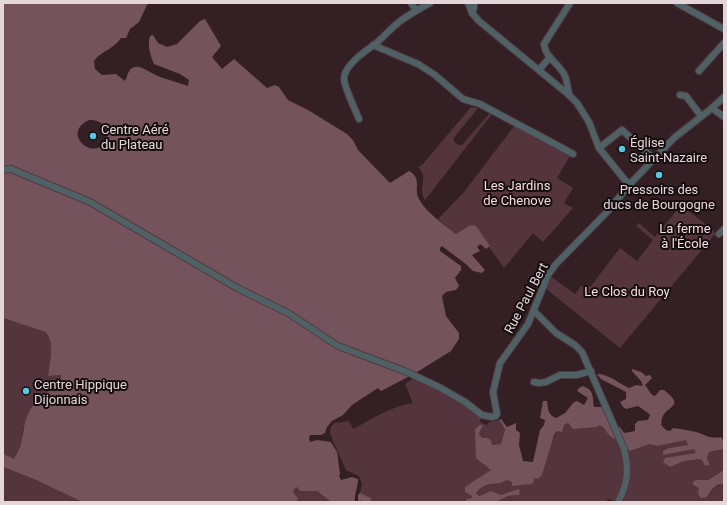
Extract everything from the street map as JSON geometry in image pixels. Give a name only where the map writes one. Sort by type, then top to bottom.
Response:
[{"type":"street","points":[[411,3],[416,10]]},
{"type":"street","points":[[359,119],[344,78],[346,73],[351,65],[367,48],[373,45],[398,22],[430,3]]},
{"type":"street","points":[[468,3],[472,13],[479,21],[569,95],[589,122],[599,148],[629,185]]},
{"type":"street","points":[[472,13],[474,3]]},
{"type":"street","points":[[569,95],[565,75],[550,57],[544,47],[544,44],[570,3]]},
{"type":"street","points":[[678,3],[724,29]]},
{"type":"street","points":[[699,71],[724,43]]},
{"type":"street","points":[[373,45],[418,64],[435,75],[463,99],[480,104],[572,154]]},
{"type":"street","points":[[538,70],[550,57]]},
{"type":"street","points":[[680,95],[686,96],[701,116]]},
{"type":"street","name":"Rue Paul Bert","points":[[3,170],[11,169],[90,202],[239,289],[283,310],[338,346],[414,375],[458,397],[482,415],[490,418],[497,415],[493,392],[500,364],[507,352],[524,330],[534,311],[540,291],[548,275],[556,264],[608,211],[629,185],[674,138],[724,97]]},
{"type":"street","points":[[712,108],[724,117]]},
{"type":"street","points":[[599,148],[622,130],[654,158]]},
{"type":"street","points":[[719,234],[724,229]]},
{"type":"street","points":[[534,311],[556,333],[578,348],[584,356],[591,371],[624,450],[628,466],[627,478],[618,502]]},
{"type":"street","points":[[534,382],[546,382],[560,375],[577,375],[591,371]]},
{"type":"green space","points":[[471,107],[478,108],[453,139],[455,143],[459,145],[462,145],[490,113],[492,114],[425,200],[422,190],[423,175],[418,167],[422,165]]},
{"type":"green space","name":"Les Jardins de Chenove","points":[[515,125],[571,154],[557,178],[573,188],[564,203],[573,208],[543,242],[533,233],[504,268],[489,247],[490,246],[470,225],[456,234],[438,219],[464,192]]},
{"type":"green space","name":"Le Clos du Roy","points":[[681,205],[714,231],[715,234],[620,348],[545,288],[550,276],[575,294],[581,286],[591,286],[620,248],[637,261],[653,240],[636,226],[639,223],[655,237]]},
{"type":"green space","name":"Centre Hippique Dijonnais","points":[[3,318],[45,332],[48,336],[51,347],[48,376],[61,375],[61,379],[56,386],[42,396],[36,404],[23,429],[22,441],[14,460],[3,454]]},
{"type":"green space","points":[[412,379],[453,396],[481,418],[480,422],[487,425],[489,422],[499,420],[505,429],[501,444],[492,445],[479,434],[482,428],[475,429],[491,470],[465,492],[472,496],[472,498],[466,499],[466,502],[372,502],[371,498],[360,493],[362,484],[359,476],[346,470],[333,441],[330,432],[334,423],[349,421],[353,429],[389,410],[413,403],[405,384]]},
{"type":"green space","points":[[568,423],[570,426],[600,424],[605,426],[611,438],[615,436],[623,460],[624,474],[617,499],[615,501],[608,499],[606,502],[496,502],[508,496],[519,495],[518,489],[501,495],[491,491],[479,496],[476,493],[488,484],[507,480],[512,482],[512,486],[528,484],[535,478],[542,475],[553,438],[562,427]]},
{"type":"green space","points":[[686,440],[688,445],[669,448],[694,449],[697,453],[666,458],[670,466],[698,458],[702,460],[705,466],[710,465],[707,458],[709,452],[724,449],[724,470],[708,480],[696,480],[693,485],[699,487],[707,497],[714,487],[722,484],[724,486],[724,502],[622,501],[626,448],[631,451],[650,444],[657,446]]},
{"type":"green space","points":[[3,467],[91,502],[3,502],[8,492],[3,501]]},
{"type":"green space","points":[[295,487],[300,491],[317,491],[331,502],[297,502],[298,498],[293,492]]},
{"type":"shaded area","points":[[3,3],[148,3],[139,22],[130,29],[126,38],[121,38],[115,45],[94,61],[95,69],[102,75],[116,74],[125,81],[128,72],[131,69],[139,67],[188,86],[189,80],[180,74],[154,64],[149,50],[150,36],[153,35],[158,43],[167,47],[177,44],[200,21],[205,19],[221,46],[212,57],[222,69],[234,59],[267,88],[275,85],[279,87],[288,100],[308,110],[347,134],[353,140],[358,150],[390,183],[409,171],[416,177],[417,195],[419,199],[431,214],[456,234],[470,225],[476,226],[490,246],[486,249],[480,244],[477,247],[480,251],[472,255],[485,270],[482,273],[473,271],[442,246],[440,248],[440,251],[461,266],[461,270],[455,278],[459,286],[456,290],[446,292],[442,296],[446,316],[459,333],[459,339],[451,351],[414,374],[381,391],[378,388],[352,405],[343,415],[332,421],[327,427],[325,433],[321,435],[310,435],[310,442],[317,440],[331,442],[337,452],[339,476],[341,480],[352,477],[358,479],[355,502],[331,502],[317,491],[300,491],[296,487],[293,492],[298,498],[297,502],[83,502],[36,480],[3,467],[3,454],[14,459],[18,452],[26,419],[32,407],[61,379],[61,375],[48,376],[51,347],[48,336],[45,332],[3,318]],"holes":[[[89,120],[100,122],[107,131],[106,139],[101,146],[95,149],[89,148],[83,144],[79,139],[78,132],[81,126]]]},
{"type":"shaded area","points":[[632,369],[641,372],[646,376],[650,375],[652,378],[645,385],[652,395],[655,396],[660,390],[664,390],[674,400],[673,406],[664,414],[662,419],[661,425],[666,430],[670,431],[673,428],[696,432],[710,437],[721,437],[724,442],[724,449],[709,452],[707,458],[710,465],[705,466],[702,460],[698,459],[684,461],[670,467],[663,462],[665,458],[696,453],[694,449],[663,455],[663,451],[669,448],[688,445],[686,440],[657,446],[650,444],[630,451],[626,448],[618,429],[619,426],[624,433],[635,431],[635,424],[638,421],[648,420],[650,415],[638,406],[626,409],[623,407],[620,402],[626,399],[626,392],[601,379],[597,374],[605,375],[629,388],[636,385],[643,386]]},
{"type":"shaded area","points":[[583,386],[590,390],[593,397],[594,407],[603,407],[615,439],[612,438],[600,425],[596,427],[573,429],[568,423],[564,425],[562,432],[557,431],[554,435],[542,475],[538,479],[535,478],[532,484],[512,486],[512,482],[507,480],[488,484],[476,493],[479,496],[491,491],[501,495],[518,489],[520,491],[519,495],[508,496],[496,502],[466,502],[466,499],[472,498],[472,496],[465,492],[465,487],[491,470],[476,458],[475,429],[480,425],[483,425],[479,434],[482,438],[491,440],[492,445],[501,444],[505,429],[499,420],[501,419],[507,427],[516,423],[516,430],[520,433],[519,445],[523,461],[533,462],[540,430],[544,425],[545,420],[540,418],[543,401],[547,401],[550,413],[556,418],[565,413],[574,402],[577,401],[584,405],[588,398],[577,391]]},
{"type":"shaded area","points":[[724,470],[724,486],[722,484],[716,486],[707,497],[701,498],[698,494],[699,488],[693,485],[693,482],[696,480],[708,480]]},
{"type":"shaded area","points":[[360,493],[371,498],[372,502],[358,502],[358,495]]},
{"type":"place","name":"Centre Aéré du Plateau","points":[[93,136]]},
{"type":"place","name":"Église Saint-Nazaire","points":[[622,149]]},
{"type":"place","name":"Pressoirs des ducs de Bourgogne","points":[[659,175]]},
{"type":"place","name":"Centre Hippique Dijonnais","points":[[26,391]]},
{"type":"park label","name":"La ferme à l'École","points":[[685,236]]}]
